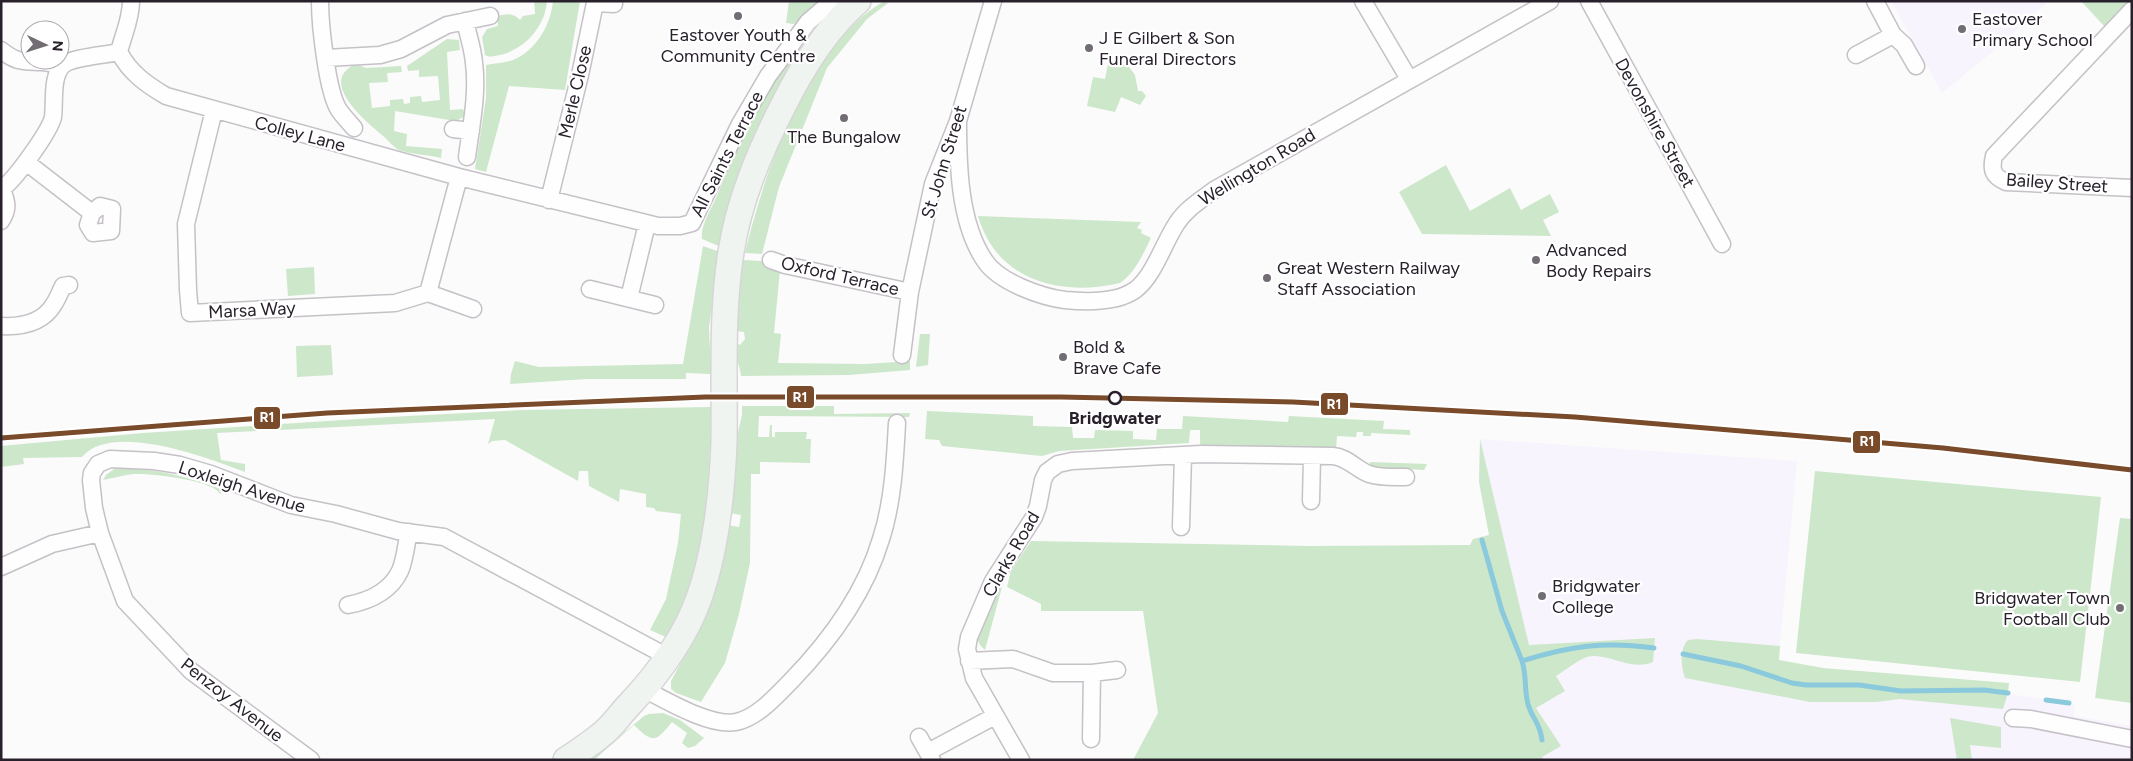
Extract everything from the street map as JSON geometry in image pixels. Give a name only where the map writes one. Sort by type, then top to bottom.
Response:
[{"type":"main road","points":[[566,760],[603,734],[644,690],[668,657],[688,624],[703,583],[714,534],[724,444],[723,351],[725,305],[731,253],[737,223],[750,179],[769,133],[791,90],[816,51],[839,21],[858,1]]},
{"type":"street","points":[[70,61],[119,52],[121,42],[127,31],[131,1]]},
{"type":"street","points":[[320,1],[320,19],[332,92],[338,109],[354,128]]},
{"type":"street","name":"All Saints Terrace","points":[[549,200],[658,226],[680,226],[692,223],[740,124],[768,76],[808,22],[823,9],[840,1]]},
{"type":"street","name":"St John Street","points":[[902,355],[910,292],[933,184],[958,121],[970,74],[993,1]]},
{"type":"street","points":[[1363,1],[1409,79]]},
{"type":"street","name":"Wellington Road","points":[[958,121],[958,165],[969,226],[985,262],[1015,284],[1048,299],[1074,301],[1113,299],[1134,291],[1140,285],[1155,263],[1178,221],[1191,207],[1214,190],[1550,1]]},
{"type":"street","name":"Devonshire Street","points":[[1589,1],[1722,244]]},
{"type":"street","points":[[1874,1],[1893,35],[1904,45],[1916,66]]},
{"type":"street","name":"Merle Close","points":[[549,200],[580,75],[595,3],[614,4]]},
{"type":"street","name":"Bailey Street","points":[[2132,10],[1994,156],[1992,165],[1993,172],[1998,178],[2006,182],[2132,188]]},
{"type":"street","points":[[326,58],[380,55],[401,49],[447,25],[490,16]]},
{"type":"street","points":[[465,21],[474,62],[474,109],[467,157]]},
{"type":"street","points":[[1856,55],[1893,35]]},
{"type":"street","points":[[1,50],[20,62]]},
{"type":"street","name":"Colley Lane","points":[[119,52],[124,61],[145,84],[166,96],[549,200]]},
{"type":"street","points":[[1,221],[8,212],[7,201],[2,189],[12,181],[26,162],[52,120],[57,77],[60,70]]},
{"type":"street","name":"Marsa Way","points":[[214,110],[186,224],[190,313],[395,303],[428,293]]},
{"type":"street","points":[[452,129],[471,131]]},
{"type":"street","points":[[26,162],[92,213]]},
{"type":"street","points":[[459,177],[428,293],[473,309]]},
{"type":"street","points":[[629,298],[647,224]]},
{"type":"street","name":"Oxford Terrace","points":[[771,260],[785,266],[910,292]]},
{"type":"street","points":[[1,326],[30,324],[46,314],[54,305],[63,286],[69,285]]},
{"type":"street","points":[[590,289],[655,305]]},
{"type":"street","points":[[644,690],[703,716],[735,722],[746,719],[764,706],[798,674],[826,642],[852,603],[875,556],[887,516],[897,423]]},
{"type":"street","points":[[1181,527],[1183,455]]},
{"type":"street","name":"Clarks Road","points":[[1020,760],[974,678],[967,649],[969,637],[984,598],[1034,517],[1040,499],[1043,480],[1051,468],[1058,464],[1072,461],[1183,455],[1339,456],[1370,474],[1383,477],[1406,478]]},
{"type":"street","points":[[1311,501],[1312,456]]},
{"type":"street","name":"Loxleigh Avenue","points":[[103,460],[154,461],[180,465],[205,472],[290,505],[409,532],[444,537],[668,657]]},
{"type":"street","name":"Penzoy Avenue","points":[[103,460],[94,468],[91,480],[94,508],[100,533],[122,593],[130,607],[191,671],[311,760]]},
{"type":"street","points":[[348,605],[367,609],[400,572],[409,532]]},
{"type":"street","points":[[1,567],[52,544],[100,533]]},
{"type":"street","points":[[969,661],[1013,659],[1053,672],[1116,670]]},
{"type":"street","points":[[1091,739],[1092,672]]},
{"type":"street","points":[[919,737],[930,756],[995,716]]},
{"type":"street","points":[[2014,718],[2031,719],[2132,740]]},
{"type":"shaded area","name":"Eastover Primary School","points":[[1891,1],[2049,1],[1991,53],[1942,93]]},
{"type":"shaded area","name":"Bridgwater College","points":[[1480,439],[1797,461],[1777,678],[1984,690],[2075,704],[2074,716],[2132,726],[2132,760],[1293,760],[1301,546],[1470,546],[1473,539],[1489,535],[1479,482]]},
{"type":"green space","points":[[534,1],[547,1],[542,20],[532,36],[518,48],[509,52],[492,56],[485,55],[482,37],[487,29],[498,26],[497,16],[507,14],[520,20],[523,16],[535,14]]},
{"type":"green space","points":[[553,1],[580,1],[565,90],[509,86],[486,172],[475,169],[486,98],[486,65],[513,60],[529,50],[546,27]]},
{"type":"green space","points":[[789,1],[822,1],[794,24],[786,23]]},
{"type":"green space","name":"Eastover Primary School","points":[[2081,1],[2128,1],[2105,27]]},
{"type":"green space","points":[[883,2],[888,3],[867,19],[827,68],[779,187],[762,254],[745,253],[764,186],[777,149],[811,80],[832,49],[856,22]]},
{"type":"green space","points":[[824,18],[721,247],[702,239],[702,229],[706,219],[736,152],[761,104],[790,58]]},
{"type":"green space","points":[[447,39],[459,40],[460,50],[447,52],[450,110],[463,109],[465,116],[458,120],[449,120],[395,111],[394,131],[407,134],[406,146],[442,149],[441,158],[399,150],[356,111],[348,101],[341,80],[345,71],[356,64],[366,68],[401,66],[402,72],[387,73],[388,82],[369,83],[372,108],[390,106],[390,100],[403,99],[404,104],[410,103],[410,97],[421,96],[422,102],[440,100],[438,76],[419,77],[419,70],[408,71],[407,66]]},
{"type":"green space","points":[[1121,56],[1135,75],[1138,91],[1142,91],[1146,96],[1140,105],[1121,97],[1115,112],[1087,106],[1093,77],[1105,79],[1108,64],[1113,65],[1115,58]]},
{"type":"green space","points":[[1446,165],[1470,211],[1510,188],[1521,210],[1550,194],[1559,212],[1543,220],[1551,236],[1422,234],[1399,192]]},
{"type":"green space","points":[[978,216],[1141,222],[1137,228],[1142,230],[1141,233],[1151,238],[1134,269],[1120,283],[1075,288],[1054,285],[1034,279],[1015,269],[1000,256],[987,238]]},
{"type":"green space","points":[[703,246],[720,252],[709,327],[711,374],[686,373],[686,379],[587,379],[510,384],[515,361],[539,367],[683,364]]},
{"type":"green space","points":[[743,260],[762,261],[765,265],[780,270],[774,333],[781,334],[778,363],[866,364],[910,361],[910,370],[849,375],[741,376],[734,342],[740,345],[745,339],[744,332],[736,331]]},
{"type":"green space","points":[[314,267],[315,294],[288,296],[286,269]]},
{"type":"green space","points":[[920,334],[930,334],[928,365],[916,367]]},
{"type":"green space","points":[[331,345],[333,375],[297,377],[296,346]]},
{"type":"green space","points":[[742,406],[834,406],[834,414],[910,413],[909,417],[759,416],[758,437],[769,437],[770,425],[772,425],[772,437],[775,437],[775,432],[807,432],[806,439],[811,439],[810,463],[760,462],[760,474],[751,474],[750,563],[739,614],[725,663],[701,702],[676,693],[671,689],[671,681],[691,644],[726,525],[739,527],[741,515],[729,513],[732,458],[742,415]]},
{"type":"green space","points":[[711,407],[707,495],[698,554],[680,610],[666,637],[650,630],[666,599],[678,543],[681,514],[656,511],[654,508],[646,507],[646,494],[620,489],[619,502],[589,486],[588,471],[579,471],[578,481],[505,440],[492,441],[488,444],[495,419],[217,433],[221,460],[245,464],[245,472],[185,452],[137,442],[115,442],[96,447],[82,457],[23,458],[24,464],[1,467],[1,446],[143,433],[524,410]]},
{"type":"green space","points":[[927,411],[1033,416],[1033,426],[1072,427],[1073,438],[1094,438],[1095,430],[1133,431],[1133,439],[1156,440],[1157,429],[1182,429],[1183,416],[1288,422],[1289,416],[1384,421],[1383,429],[1410,430],[1410,435],[1371,433],[1371,436],[1363,436],[1363,432],[1357,432],[1356,437],[1337,436],[1336,450],[1202,448],[1200,430],[1190,430],[1189,443],[1059,451],[1042,456],[942,446],[939,440],[925,439]]},
{"type":"green space","points":[[1480,439],[1529,645],[1655,638],[1653,662],[1636,665],[1602,657],[1587,657],[1556,676],[1565,691],[1536,708],[1561,746],[1542,757],[1544,760],[1133,760],[1158,713],[1143,611],[1041,611],[1041,604],[1007,587],[1011,571],[1031,541],[1308,546],[1470,545],[1473,539],[1489,535],[1479,482]]},
{"type":"green space","points":[[1370,462],[1427,464],[1424,470],[1370,467]]},
{"type":"green space","points":[[114,469],[156,471],[197,481],[223,490],[220,494],[215,489],[194,481],[153,475],[134,474],[103,480]]},
{"type":"green space","points":[[1815,471],[2101,497],[2080,682],[1796,653]]},
{"type":"green space","name":"Bridgwater Town Football Club","points":[[2120,518],[2132,519],[2132,703],[2095,698]]},
{"type":"green space","points":[[1005,576],[985,650],[979,644],[978,635]]},
{"type":"green space","points":[[1697,639],[1780,646],[1779,660],[1823,668],[2009,683],[2008,693],[2003,709],[1899,699],[1877,702],[1810,702],[1685,678],[1682,664],[1683,648],[1688,640]]},
{"type":"green space","points":[[663,713],[680,720],[704,738],[695,746],[688,748],[682,743],[687,733],[672,722],[662,734],[654,738],[650,738],[634,725],[594,760],[591,760],[644,716]]},
{"type":"green space","points":[[1950,718],[2001,727],[2001,748],[1970,745],[1972,760],[1957,760]]},
{"type":"waterway","points":[[1482,540],[1502,611],[1522,661],[1587,646],[1619,645],[1654,648]]},
{"type":"waterway","points":[[1683,654],[1741,666],[1792,683],[1806,685],[1859,685],[1901,691],[1984,690],[2008,693]]},
{"type":"waterway","points":[[1522,661],[1528,704],[1540,729],[1542,740]]},
{"type":"waterway","points":[[2046,700],[2069,703]]},
{"type":"transit line","name":"R1","points":[[1,438],[327,413],[705,397],[1061,397],[1293,402],[1575,417],[1943,448],[2132,470]]},
{"type":"place","name":"Eastover Youth & Community Centre","points":[[738,16]]},
{"type":"place","name":"Eastover Primary School","points":[[1962,29]]},
{"type":"place","name":"J E Gilbert & Son Funeral Directors","points":[[1089,48]]},
{"type":"place","name":"The Bungalow","points":[[844,118]]},
{"type":"place","name":"Advanced Body Repairs","points":[[1536,260]]},
{"type":"place","name":"Great Western Railway Staff Association","points":[[1267,278]]},
{"type":"place","name":"Bold & Brave Cafe","points":[[1063,357]]},
{"type":"place","name":"Bridgwater","points":[[1115,398]]},
{"type":"place","name":"Bridgwater College","points":[[1542,596]]},
{"type":"place","name":"Bridgwater Town Football Club","points":[[2120,608]]}]
